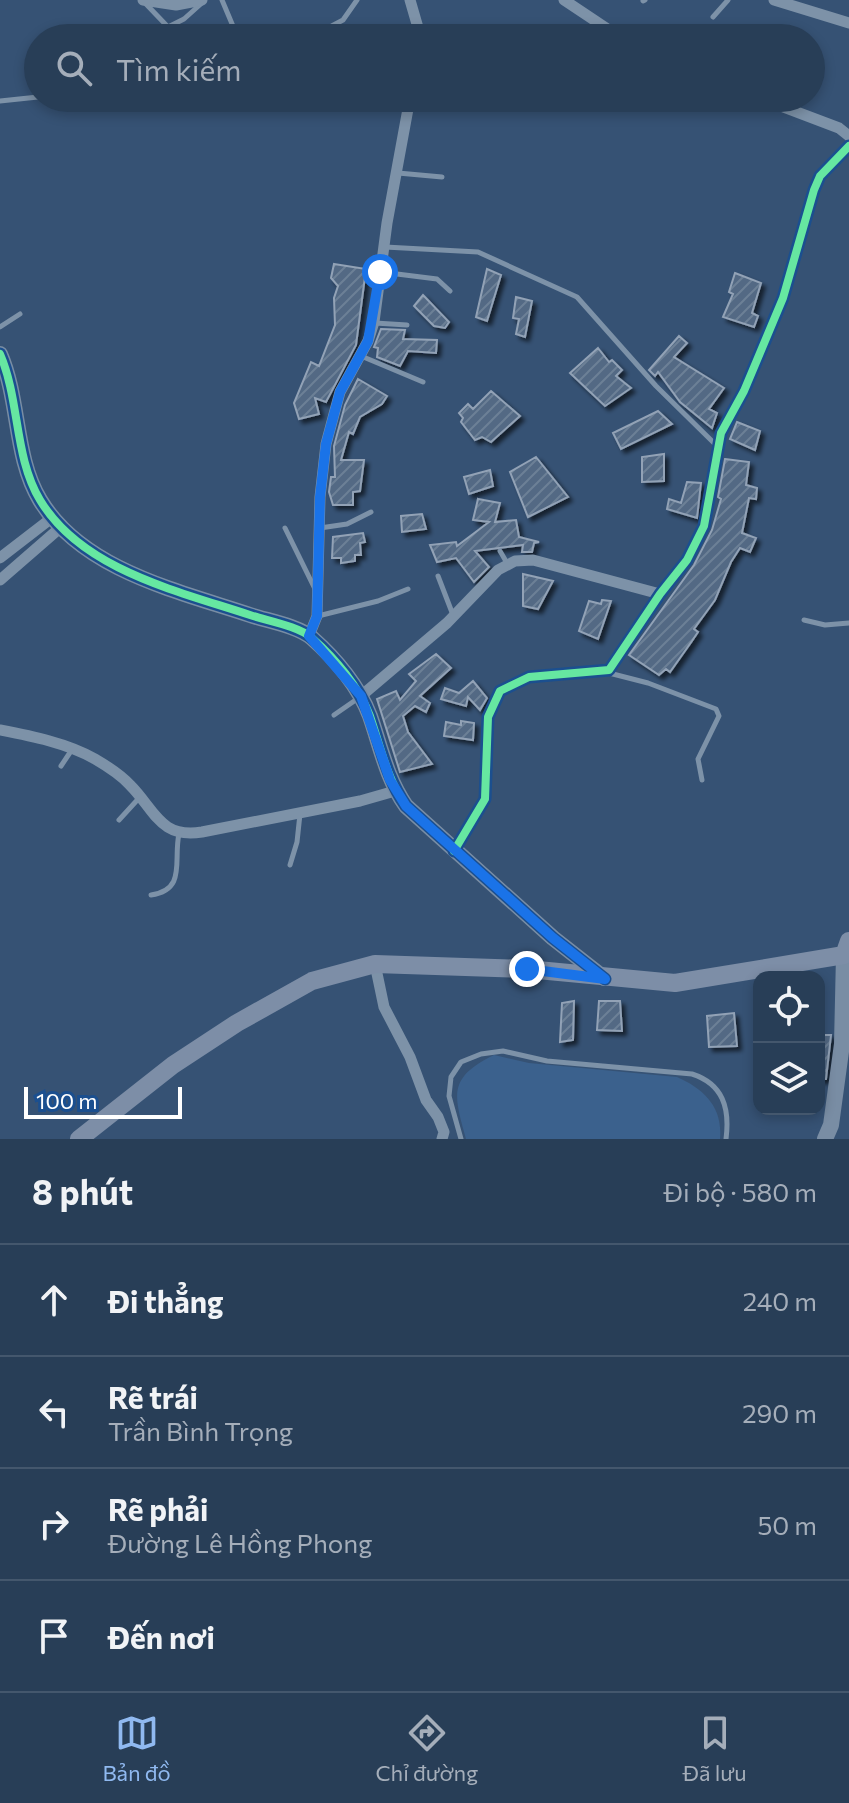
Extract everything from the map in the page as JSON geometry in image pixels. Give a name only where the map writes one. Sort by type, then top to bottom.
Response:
[{"type":"main road","points":[[79,1139],[173,1065],[237,1023],[312,981],[375,964],[527,969],[605,979],[675,983],[847,950]]},
{"type":"street","points":[[142,0],[176,5],[203,0]]},
{"type":"street","points":[[410,0],[417,24]]},
{"type":"street","points":[[564,0],[600,24]]},
{"type":"street","points":[[774,0],[849,23]]},
{"type":"street","points":[[309,636],[317,616],[319,528],[330,422],[340,392],[374,322],[408,112]]},
{"type":"street","points":[[797,112],[839,128],[849,136]]},
{"type":"street","points":[[454,851],[485,799],[488,717],[500,691],[529,677],[604,672],[687,560],[704,526],[721,433],[744,391],[783,298],[814,190],[820,176],[849,146]]},
{"type":"street","points":[[0,354],[10,376],[29,474],[40,500],[57,522],[110,563],[309,636],[361,696],[395,791],[406,806],[454,851],[605,979]]},
{"type":"street","points":[[0,558],[57,522]]},
{"type":"street","points":[[0,580],[57,522]]},
{"type":"street","points":[[361,696],[454,616],[507,564],[533,560],[660,594]]},
{"type":"street","points":[[0,730],[72,749],[117,773],[161,822],[179,834],[300,813],[395,791]]},
{"type":"street","points":[[825,1139],[837,1089],[846,1004],[847,950]]},
{"type":"street","points":[[375,964],[384,1007],[410,1057],[426,1100],[438,1117],[444,1132],[442,1139]]},
{"type":"lane","points":[[142,0],[165,24]]},
{"type":"lane","points":[[174,24],[184,19],[203,0]]},
{"type":"lane","points":[[222,0],[232,24]]},
{"type":"lane","points":[[335,24],[343,20],[357,0]]},
{"type":"lane","points":[[713,17],[728,0]]},
{"type":"lane","points":[[0,101],[24,98]]},
{"type":"lane","points":[[397,173],[442,177]]},
{"type":"lane","points":[[384,247],[478,252],[577,297],[656,386],[719,447]]},
{"type":"lane","points":[[380,272],[437,279],[450,291]]},
{"type":"lane","points":[[0,327],[20,314]]},
{"type":"lane","points":[[374,322],[407,325]]},
{"type":"lane","points":[[360,356],[423,382]]},
{"type":"lane","points":[[319,528],[347,524],[371,512]]},
{"type":"lane","points":[[285,528],[302,569],[318,593]]},
{"type":"lane","points":[[500,551],[507,564]]},
{"type":"lane","points":[[438,576],[454,616]]},
{"type":"lane","points":[[317,616],[378,601],[408,589]]},
{"type":"lane","points":[[804,620],[825,625],[849,623]]},
{"type":"lane","points":[[604,672],[648,683],[716,709],[719,716],[698,759],[702,780]]},
{"type":"lane","points":[[334,715],[361,696]]},
{"type":"lane","points":[[61,766],[72,749]]},
{"type":"lane","points":[[119,820],[140,797]]},
{"type":"lane","points":[[290,865],[297,842],[300,813]]},
{"type":"lane","points":[[151,895],[170,889],[175,882],[179,834]]},
{"type":"lane","points":[[461,1139],[449,1096],[451,1077],[461,1062],[481,1054],[503,1051],[547,1061],[692,1074],[711,1080],[721,1094],[726,1139]]},
{"type":"water","points":[[494,1055],[529,1063],[677,1077],[696,1087],[710,1100],[718,1118],[720,1139],[466,1139],[457,1099],[461,1080],[479,1063]]},
{"type":"building","points":[[334,264],[366,269],[356,345],[326,402],[315,398],[319,414],[299,419],[294,403],[311,362],[319,366],[335,325],[334,298],[338,286],[331,278]]},
{"type":"building","points":[[487,269],[501,275],[487,321],[476,317]]},
{"type":"building","points":[[735,273],[761,283],[752,313],[758,316],[754,327],[723,317],[733,294],[729,292]]},
{"type":"building","points":[[423,295],[449,322],[445,328],[434,326],[414,306]]},
{"type":"building","points":[[516,297],[532,301],[525,337],[516,334],[519,319],[513,318]]},
{"type":"building","points":[[381,329],[405,330],[403,339],[437,340],[436,353],[408,351],[400,366],[377,357],[378,348],[374,347]]},
{"type":"building","points":[[679,336],[687,343],[674,357],[724,388],[709,409],[717,413],[712,428],[680,402],[658,372],[655,376],[649,370]]},
{"type":"building","points":[[598,348],[609,362],[612,360],[622,370],[616,376],[631,388],[605,406],[570,373]]},
{"type":"building","points":[[358,379],[387,396],[382,404],[360,417],[353,434],[349,432],[341,460],[364,460],[360,491],[353,492],[353,505],[333,505],[329,492],[331,477],[335,477],[334,446],[345,405]]},
{"type":"building","points":[[491,391],[520,416],[491,442],[482,437],[475,440],[461,422],[463,418],[459,413],[468,404],[473,409]]},
{"type":"building","points":[[658,411],[672,424],[621,449],[613,433]]},
{"type":"building","points":[[737,422],[760,431],[755,450],[730,439]]},
{"type":"building","points":[[664,454],[664,481],[642,482],[642,457]]},
{"type":"building","points":[[536,457],[568,497],[528,517],[510,472]]},
{"type":"building","points":[[725,459],[749,462],[746,485],[757,488],[756,499],[749,498],[742,533],[756,538],[750,552],[740,548],[731,562],[715,600],[694,629],[698,632],[692,641],[670,672],[666,669],[659,675],[629,655],[694,565],[712,530],[721,499],[718,497]]},
{"type":"building","points":[[490,470],[493,486],[469,494],[464,477]]},
{"type":"building","points":[[687,482],[701,483],[697,518],[667,509],[669,499],[681,503]]},
{"type":"building","points":[[478,499],[500,503],[495,522],[516,520],[519,537],[539,542],[534,543],[532,552],[522,552],[523,545],[475,551],[489,567],[474,582],[456,558],[437,562],[430,545],[456,542],[457,546],[489,522],[473,520]]},
{"type":"building","points":[[422,514],[426,529],[402,532],[401,516]]},
{"type":"building","points":[[363,533],[365,542],[360,543],[361,555],[355,555],[355,561],[341,563],[341,558],[332,558],[333,537]]},
{"type":"building","points":[[523,574],[553,581],[538,609],[523,606]]},
{"type":"building","points":[[602,600],[611,601],[598,639],[579,631],[589,601],[601,604]]},
{"type":"building","points":[[436,654],[451,668],[420,696],[430,703],[426,712],[415,706],[403,716],[408,732],[432,764],[400,772],[377,699],[396,691],[400,700],[416,681],[409,674]]},
{"type":"building","points":[[473,681],[487,698],[480,710],[468,697],[466,706],[441,699],[445,688],[459,693]]},
{"type":"building","points":[[461,721],[474,723],[473,740],[444,736],[446,722],[461,725]]},
{"type":"building","points":[[574,1001],[573,1040],[560,1042],[562,1003]]},
{"type":"building","points":[[599,1001],[620,1001],[622,1031],[597,1030]]},
{"type":"building","points":[[734,1013],[737,1046],[709,1047],[707,1016]]},
{"type":"building","points":[[825,1035],[831,1035],[826,1079]]},
{"type":"cycle path","points":[[454,851],[485,799],[488,717],[500,691],[529,677],[609,670],[687,560],[704,526],[721,433],[744,391],[783,298],[814,190],[820,176],[849,146]]},
{"type":"cycle path","points":[[0,354],[11,390],[26,466],[40,500],[58,524],[80,544],[134,575],[291,627],[312,638],[338,664],[360,695],[389,774],[406,806],[553,938],[605,979]]},
{"type":"route","points":[[380,272],[374,322],[368,341],[340,392],[330,422],[320,497],[317,616],[309,636],[348,677],[361,696],[390,780],[406,806],[553,938],[605,979],[527,969]]}]
